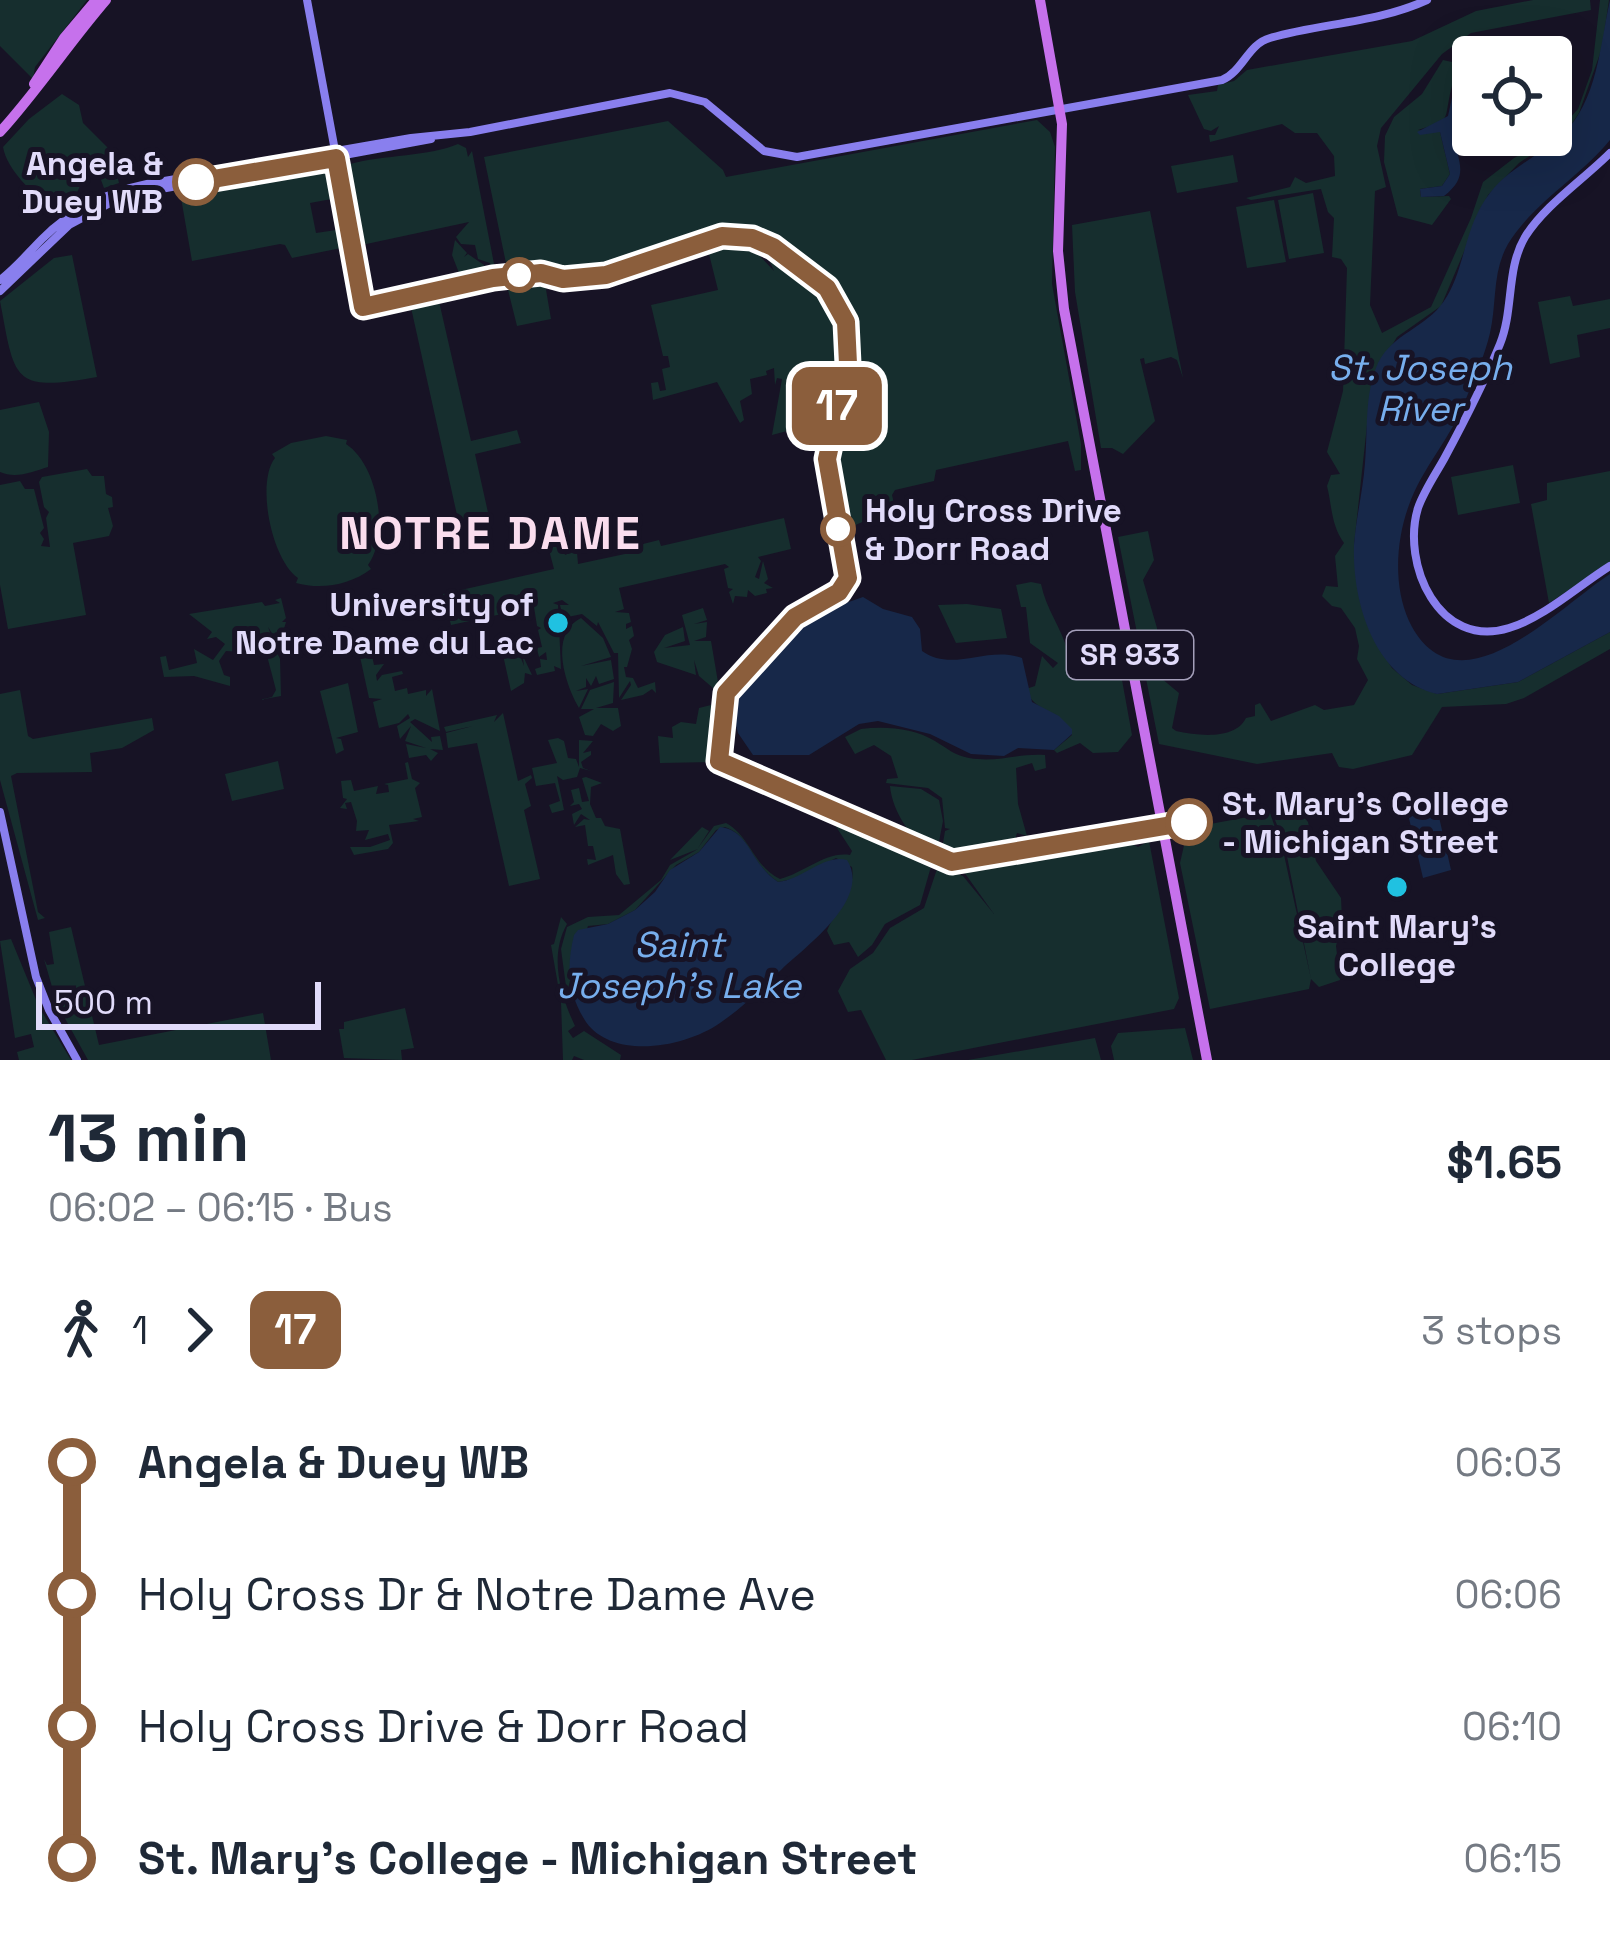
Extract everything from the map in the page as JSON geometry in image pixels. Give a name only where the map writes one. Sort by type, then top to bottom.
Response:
[{"type":"main road","points":[[0,121],[37,81],[96,0]]},
{"type":"main road","points":[[0,132],[42,86],[106,0]]},
{"type":"main road","name":"SR 933","points":[[1040,0],[1060,109],[1058,251],[1064,309],[1208,1060]]},
{"type":"street","points":[[307,0],[335,154]]},
{"type":"street","points":[[0,291],[69,225],[114,200],[166,186],[678,93],[705,102],[758,148],[791,157],[1222,80],[1236,72],[1265,39],[1383,16],[1427,0]]},
{"type":"street","points":[[0,280],[56,227],[110,195],[147,184],[335,154]]},
{"type":"street","points":[[1610,154],[1525,238],[1515,261],[1499,346],[1421,500],[1414,540],[1418,570],[1431,600],[1447,617],[1476,629],[1498,631],[1526,621],[1610,566]]},
{"type":"street","points":[[0,812],[36,976],[76,1060]]},
{"type":"green space","points":[[0,0],[87,0],[35,67],[33,79],[0,46]]},
{"type":"green space","points":[[1533,0],[1590,0],[1591,10],[1452,36],[1452,47],[1381,128],[1377,146],[1386,187],[1375,191],[1370,305],[1382,333],[1431,307],[1483,182],[1514,158],[1530,156],[1488,195],[1441,306],[1397,337],[1372,379],[1354,545],[1360,602],[1392,668],[1412,685],[1437,694],[1518,682],[1610,632],[1610,649],[1524,698],[1506,704],[1442,707],[1412,755],[1353,769],[1339,767],[1332,753],[1257,764],[1159,744],[1118,537],[1148,531],[1154,560],[1143,580],[1157,628],[1161,678],[1179,693],[1172,728],[1176,731],[1205,735],[1234,730],[1255,716],[1255,705],[1260,703],[1271,721],[1315,705],[1324,710],[1354,705],[1368,680],[1357,659],[1355,628],[1341,608],[1322,596],[1326,586],[1338,587],[1335,556],[1344,543],[1327,486],[1331,475],[1340,474],[1327,452],[1343,391],[1347,268],[1341,259],[1332,257],[1334,218],[1321,189],[1246,198],[1290,187],[1295,177],[1306,183],[1335,176],[1334,156],[1317,133],[1295,133],[1282,124],[1210,142],[1209,135],[1215,135],[1219,126],[1204,129],[1188,95],[1217,91],[1218,85],[1234,81],[1247,70],[1412,41],[1476,11]]},
{"type":"green space","points":[[1600,0],[1609,0],[1602,48],[1572,124],[1592,70]]},
{"type":"green space","points":[[1443,60],[1452,62],[1446,115],[1441,122],[1418,130],[1440,132],[1450,174],[1442,186],[1420,189],[1421,197],[1451,199],[1432,225],[1398,216],[1384,162],[1385,136],[1394,117],[1422,94]]},
{"type":"green space","points":[[62,94],[79,105],[83,123],[111,151],[119,183],[104,188],[98,172],[88,169],[73,201],[52,208],[15,173],[3,147]]},
{"type":"green space","points":[[1037,120],[1050,132],[1055,147],[1052,284],[1081,444],[1081,470],[1075,471],[1068,441],[936,470],[934,481],[895,490],[895,508],[846,529],[834,507],[830,484],[852,339],[846,317],[813,267],[769,242],[734,233],[698,238],[608,271],[507,268],[484,157],[668,121],[726,177]]},
{"type":"green space","points":[[458,144],[466,148],[468,157],[472,151],[496,274],[464,282],[460,275],[469,272],[459,273],[452,255],[455,240],[467,253],[464,257],[468,254],[484,269],[491,268],[478,259],[475,245],[461,244],[456,237],[469,222],[357,246],[346,170],[350,164]]},
{"type":"green space","points":[[1233,155],[1238,182],[1177,193],[1171,166]]},
{"type":"green space","points":[[327,171],[337,198],[310,203],[316,233],[343,229],[346,247],[292,258],[280,244],[192,261],[180,192]]},
{"type":"green space","points":[[1313,193],[1324,253],[1289,259],[1278,200]]},
{"type":"green space","points":[[1274,200],[1286,262],[1247,268],[1236,207]]},
{"type":"green space","points":[[1150,211],[1183,378],[1177,360],[1171,357],[1145,364],[1140,359],[1155,421],[1123,454],[1101,448],[1075,292],[1072,225]]},
{"type":"green space","points":[[734,238],[763,245],[789,260],[806,272],[757,253],[774,271],[769,260],[799,272],[820,287],[833,305],[840,348],[825,426],[772,435],[782,379],[777,378],[775,385],[774,368],[750,379],[752,394],[740,401],[744,420],[740,423],[717,382],[653,400],[651,383],[658,382],[660,391],[666,390],[662,369],[670,367],[651,305],[718,290],[709,254],[698,252],[697,247],[625,274],[579,280],[623,274],[696,245]]},
{"type":"green space","points":[[72,255],[97,377],[32,381],[15,364],[0,301],[54,258]]},
{"type":"green space","points":[[544,278],[551,319],[517,326],[506,282]]},
{"type":"green space","points":[[445,292],[438,297],[471,441],[517,430],[521,443],[475,454],[491,526],[461,533],[410,303],[371,308],[410,299],[416,302]]},
{"type":"green space","points":[[1570,296],[1573,306],[1610,299],[1610,328],[1577,335],[1580,357],[1550,364],[1538,302]]},
{"type":"green space","points":[[39,402],[49,432],[48,467],[18,475],[0,472],[0,410]]},
{"type":"green space","points":[[326,436],[347,440],[366,468],[377,501],[378,536],[368,565],[371,569],[345,582],[306,585],[296,583],[298,578],[280,555],[274,538],[267,502],[269,469],[275,458],[272,454],[291,443]]},
{"type":"green space","points":[[1513,465],[1520,503],[1458,515],[1451,477]]},
{"type":"green space","points":[[87,469],[92,476],[104,476],[106,494],[112,497],[113,507],[108,508],[113,526],[109,536],[73,543],[86,615],[8,629],[0,585],[0,485],[20,481],[25,489],[34,489],[44,528],[41,546],[50,547],[49,512],[39,482],[42,477]]},
{"type":"green space","points":[[1610,471],[1610,563],[1549,603],[1531,504],[1547,500],[1547,483]]},
{"type":"green space","points":[[784,518],[791,549],[758,557],[755,577],[759,579],[763,561],[768,579],[764,583],[773,588],[766,589],[767,593],[755,596],[748,590],[747,597],[735,596],[733,604],[725,564],[619,588],[624,609],[615,612],[629,613],[631,622],[626,629],[632,626],[634,636],[629,640],[632,649],[624,667],[626,677],[633,678],[638,688],[655,682],[656,693],[652,689],[621,700],[631,685],[630,681],[619,698],[618,653],[598,622],[597,626],[582,614],[563,618],[560,605],[569,605],[562,600],[553,603],[558,605],[561,669],[554,666],[555,671],[537,675],[535,669],[541,667],[540,659],[547,660],[546,652],[539,657],[537,649],[530,650],[531,657],[523,656],[532,675],[525,673],[524,683],[511,691],[503,655],[519,653],[524,666],[522,651],[542,647],[534,607],[451,625],[443,594],[554,569],[544,531],[551,539],[568,534],[572,524],[574,539],[561,552],[566,555],[576,541],[578,564],[639,551],[639,545],[659,540],[661,546]]},
{"type":"green space","points":[[1041,584],[1068,652],[1081,652],[1085,663],[1120,669],[1132,735],[1118,752],[1093,753],[1080,743],[1057,753],[1054,750],[1072,735],[1026,689],[1035,686],[1042,656],[1053,668],[1058,663],[1030,643],[1026,607],[1021,607],[1016,585]]},
{"type":"green space","points":[[281,598],[286,618],[283,632],[287,634],[275,638],[268,627],[280,659],[281,696],[259,700],[272,697],[276,690],[265,648],[248,651],[245,644],[258,634],[245,640],[245,633],[239,633],[241,641],[233,642],[242,643],[243,652],[226,651],[219,661],[224,675],[230,677],[230,686],[194,676],[164,677],[160,657],[166,656],[169,670],[197,663],[194,649],[213,660],[225,644],[216,637],[207,639],[212,632],[189,614],[262,602],[265,606],[280,603],[275,600]]},
{"type":"green space","points":[[938,605],[1001,609],[1007,638],[956,643]]},
{"type":"green space","points":[[703,608],[707,620],[694,624],[707,622],[706,637],[694,641],[711,641],[720,694],[699,676],[694,660],[696,675],[657,662],[654,652],[665,635],[683,627],[685,641],[664,648],[690,645],[682,615]]},
{"type":"green space","points":[[581,618],[603,638],[611,657],[581,666],[611,660],[614,679],[599,684],[596,676],[591,686],[586,678],[586,687],[576,691],[588,689],[579,708],[565,675],[562,649],[571,626]]},
{"type":"green space","points":[[368,637],[374,665],[384,664],[377,681],[382,675],[402,671],[392,677],[395,691],[426,690],[426,696],[432,689],[440,731],[415,719],[410,722],[432,742],[431,737],[440,736],[443,750],[430,749],[438,753],[431,761],[426,755],[409,758],[406,744],[426,748],[405,741],[411,726],[400,739],[397,726],[410,718],[408,714],[399,723],[379,728],[373,702],[382,699],[369,698],[359,652]]},
{"type":"green space","points":[[614,682],[613,703],[596,708],[618,708],[621,726],[613,731],[601,724],[593,736],[585,735],[579,717],[594,709],[581,709],[590,690]]},
{"type":"green space","points":[[348,683],[358,732],[336,738],[341,739],[344,750],[336,754],[320,691]]},
{"type":"green space","points":[[20,690],[28,736],[33,739],[152,718],[154,730],[122,748],[90,753],[92,772],[11,776],[38,912],[45,918],[38,920],[0,780],[0,694]]},
{"type":"green space","points":[[721,702],[716,716],[721,716],[718,754],[713,762],[660,763],[658,736],[673,738],[672,727],[681,722],[696,724],[699,708],[715,704],[718,710]]},
{"type":"green space","points":[[503,713],[518,781],[532,778],[525,784],[531,806],[524,810],[540,879],[509,886],[477,743],[448,748],[446,733],[473,726],[446,732],[444,727],[497,715],[494,722]]},
{"type":"green space","points":[[861,729],[909,731],[969,758],[1045,755],[1046,768],[1035,771],[1032,763],[1016,768],[1018,804],[1027,836],[1017,833],[1011,852],[941,855],[945,831],[950,829],[945,828],[942,798],[928,788],[886,783],[898,778],[891,756],[874,745],[855,754],[845,737]]},
{"type":"green space","points":[[548,740],[564,741],[568,758],[576,759],[579,767],[579,740],[593,741],[583,753],[591,751],[591,755],[581,762],[591,771],[580,768],[577,777],[563,780],[557,776],[564,810],[552,813],[549,805],[560,801],[555,783],[536,786],[532,768],[557,763]]},
{"type":"green space","points":[[278,761],[284,789],[232,801],[225,774]]},
{"type":"green space","points":[[408,762],[412,779],[420,783],[415,788],[422,817],[389,825],[393,843],[388,849],[354,855],[350,847],[390,840],[388,834],[365,840],[369,830],[356,831],[351,802],[345,803],[347,809],[340,808],[347,799],[341,781],[351,780],[354,791],[378,786],[376,794],[389,792],[384,784],[408,779]]},
{"type":"green space","points":[[582,778],[602,783],[591,787],[590,804],[605,826],[620,829],[630,884],[624,885],[616,874],[613,855],[588,865],[587,859],[596,860],[593,846],[588,846],[585,825],[575,827],[590,820],[581,814],[574,825],[572,814],[582,809],[579,804],[570,806],[574,802],[571,790],[579,788],[582,802],[589,801]]},
{"type":"green space","points":[[890,786],[921,789],[939,800],[943,821],[937,852],[905,826]]},
{"type":"green space","points":[[1305,806],[1302,815],[1308,822],[1316,861],[1341,898],[1336,946],[1340,980],[1319,987],[1311,979],[1285,846],[1272,812]]},
{"type":"green space","points":[[833,813],[932,863],[920,905],[885,924],[858,957],[849,942],[834,945],[827,931],[848,892],[852,867],[836,858],[798,878],[778,882],[762,867],[740,837],[725,827],[716,830],[699,852],[676,865],[635,910],[608,924],[588,926],[567,994],[561,949],[567,927],[588,917],[619,915],[661,880],[670,865],[698,849],[670,860],[702,827],[709,831],[698,848],[714,826],[726,823],[741,836],[764,867],[780,879],[832,856],[850,855],[852,851],[831,819]]},
{"type":"green space","points":[[1270,813],[1283,850],[1311,979],[1309,989],[1210,1009],[1180,863],[1188,828]]},
{"type":"green space","points":[[1149,841],[1179,998],[1174,1009],[912,1060],[886,1060],[861,1010],[848,1012],[838,991],[850,969],[873,953],[890,928],[924,908],[938,866],[963,876],[994,914],[964,872],[1128,842],[1138,847]]},
{"type":"green space","points":[[561,917],[567,924],[559,949],[559,975],[575,1026],[568,1031],[573,1038],[584,1031],[621,1055],[620,1060],[574,1056],[563,1060],[561,1002],[551,945]]},
{"type":"green space","points":[[71,927],[99,1045],[263,1013],[271,1060],[88,1060],[57,1004],[44,959],[47,965],[54,964],[49,932]]},
{"type":"green space","points":[[11,939],[39,1007],[71,1060],[19,1060],[17,1052],[34,1047],[31,1034],[15,1038],[0,941]]},
{"type":"green space","points":[[405,1008],[414,1048],[401,1050],[402,1060],[344,1058],[339,1029],[344,1029],[344,1022]]},
{"type":"green space","points":[[1185,1028],[1193,1060],[1114,1060],[1111,1046],[1118,1033]]},
{"type":"green space","points":[[1095,1038],[1101,1060],[968,1060]]},
{"type":"water","name":"St. Joseph River","points":[[1610,0],[1610,140],[1530,216],[1508,244],[1499,265],[1485,350],[1459,415],[1409,505],[1398,563],[1400,593],[1409,621],[1429,648],[1453,660],[1479,658],[1507,647],[1610,574],[1610,632],[1518,682],[1437,694],[1416,686],[1383,656],[1357,591],[1354,545],[1374,375],[1392,344],[1444,301],[1478,212],[1493,189],[1534,156],[1572,156],[1572,123],[1596,71]]},
{"type":"water","points":[[1452,98],[1452,156],[1458,156],[1458,180],[1444,196],[1421,197],[1420,189],[1442,186],[1450,174],[1440,132],[1417,132],[1448,116]]},
{"type":"water","points":[[863,597],[912,617],[920,629],[922,651],[934,657],[1022,658],[1032,702],[1059,716],[1072,734],[1054,750],[1018,748],[1004,756],[971,754],[930,734],[878,721],[859,724],[809,755],[753,755],[738,733],[735,699],[793,632],[826,610]]},
{"type":"water","points":[[1437,808],[1451,870],[1423,878],[1408,814]]},
{"type":"water","name":"Saint Joseph's Lake","points":[[720,827],[738,834],[778,882],[830,861],[847,860],[851,890],[843,906],[752,997],[705,1032],[650,1046],[613,1042],[598,1034],[586,1022],[572,991],[574,935],[635,910],[670,870],[699,852]]},
{"type":"bus line","name":"17","points":[[196,182],[336,158],[363,307],[493,278],[541,273],[563,279],[606,275],[722,236],[757,239],[797,261],[832,295],[843,313],[850,344],[827,459],[848,578],[839,592],[795,617],[726,693],[719,761],[952,862],[1189,822]]},
{"type":"place","name":"Angela & Duey WB","points":[[196,182]]},
{"type":"place","name":"Holy Cross Drive & Dorr Road","points":[[838,529]]},
{"type":"place","name":"University of Notre Dame du Lac","points":[[558,623]]},
{"type":"place","name":"St. Mary's College - Michigan Street","points":[[1189,822]]},
{"type":"place","name":"Saint Mary's College","points":[[1397,887]]},
{"type":"district","name":"NOTRE DAME","points":[[491,533]]}]
